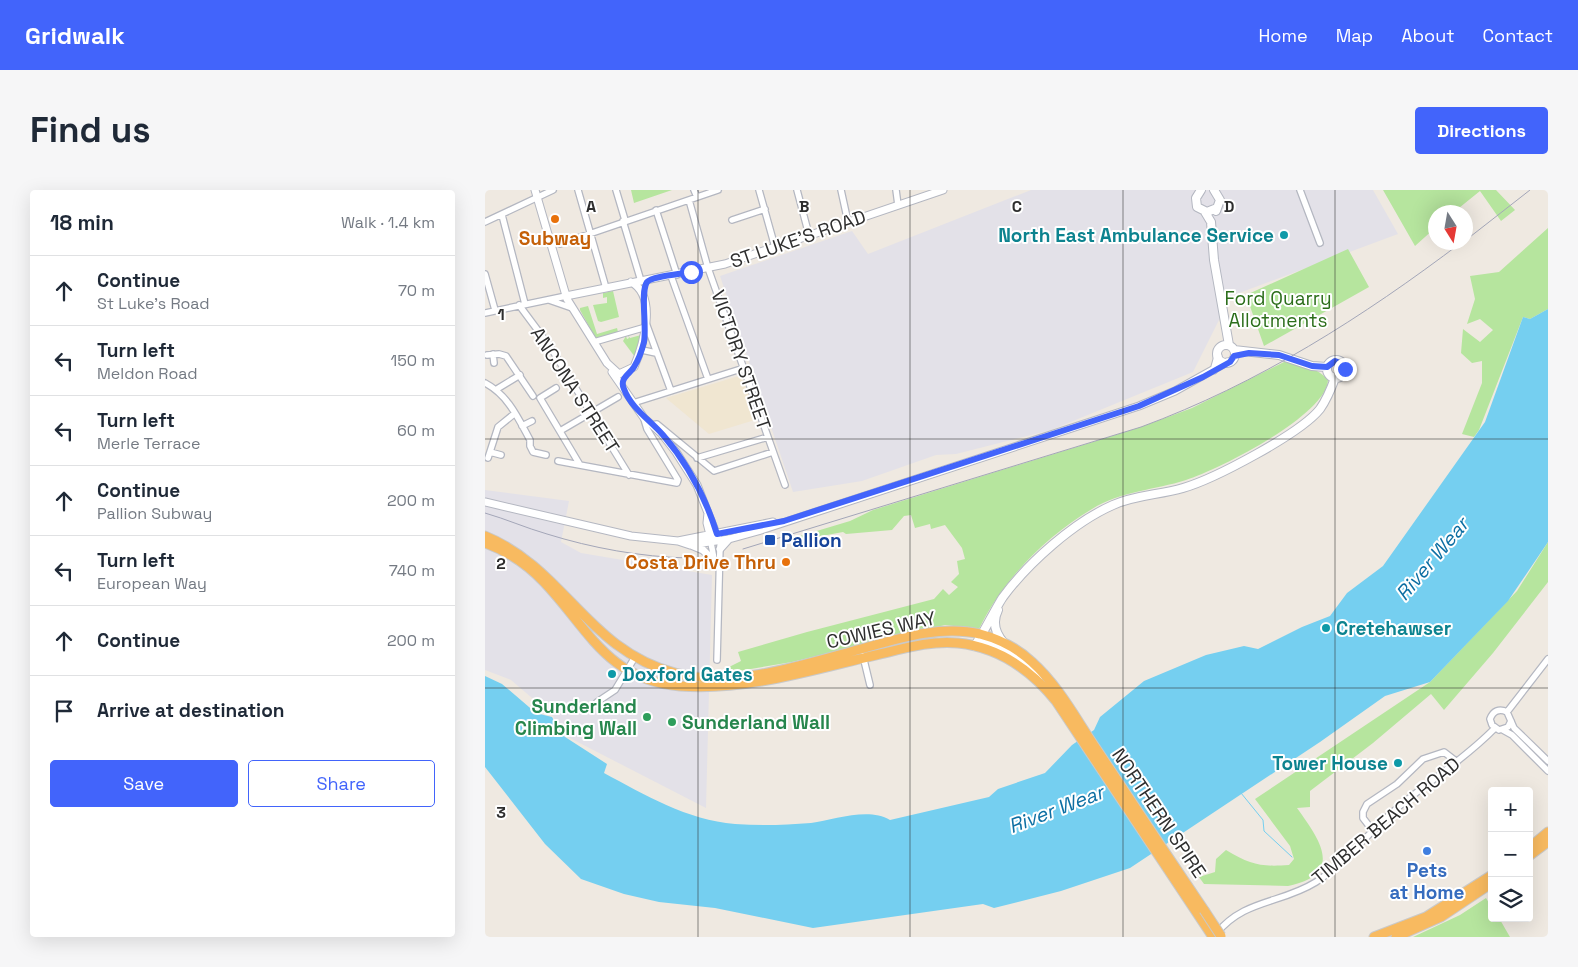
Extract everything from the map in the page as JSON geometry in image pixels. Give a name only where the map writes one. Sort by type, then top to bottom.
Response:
[{"type":"highway","points":[[485,536],[513,550],[535,566],[603,636],[635,657],[699,682]]},
{"type":"highway","points":[[485,543],[531,570],[557,596],[599,650],[627,671],[664,684],[699,682]]},
{"type":"highway","name":"COWIES WAY","points":[[699,682],[717,686],[775,678],[939,632],[981,634],[1005,644],[1034,664],[1066,710]]},
{"type":"highway","name":"COWIES WAY","points":[[699,682],[753,675],[863,653],[940,642],[990,650],[1016,663],[1039,681],[1066,710]]},
{"type":"highway","name":"NORTHERN SPIRE","points":[[1066,710],[1219,937]]},
{"type":"highway","points":[[1533,845],[1548,832]]},
{"type":"highway","points":[[1533,853],[1548,842]]},
{"type":"highway","points":[[1375,937],[1427,917],[1489,877]]},
{"type":"highway","points":[[1396,937],[1441,917],[1488,887]]},
{"type":"main road","points":[[974,646],[989,618],[1006,593],[1033,564],[1080,524],[1113,505],[1151,493],[1181,488],[1215,476],[1294,429],[1319,410],[1335,378],[1343,374],[1345,369],[1342,364],[1335,361],[1327,367],[1312,366],[1279,355],[1249,353],[1230,349],[1219,349],[1218,356],[1222,361],[1227,362],[1230,349],[1225,333],[1211,242],[1211,222],[1220,200],[1214,190]]},
{"type":"main road","points":[[1199,191],[1197,206],[1205,212],[1211,222]]},
{"type":"main road","points":[[1205,212],[1213,212],[1217,208]]},
{"type":"main road","points":[[1327,367],[1328,373],[1335,378]]},
{"type":"main road","points":[[1005,644],[999,637],[994,619],[1006,593]]},
{"type":"main road","points":[[981,634],[984,641],[1009,652],[1024,662],[1039,681]]},
{"type":"street","points":[[535,190],[562,285],[572,308],[633,403],[644,418],[676,452],[697,485],[708,513],[714,538],[716,565],[717,660]]},
{"type":"street","points":[[485,222],[553,190]]},
{"type":"street","points":[[578,190],[606,288]]},
{"type":"street","points":[[617,190],[641,280]]},
{"type":"street","points":[[694,190],[697,197]]},
{"type":"street","points":[[560,244],[718,190]]},
{"type":"street","points":[[759,190],[775,247]]},
{"type":"street","points":[[797,190],[809,235]]},
{"type":"street","points":[[841,190],[848,222]]},
{"type":"street","points":[[896,190],[899,205]]},
{"type":"street","name":"ST LUKE'S ROAD","points":[[566,296],[709,268],[943,190]]},
{"type":"street","points":[[1300,190],[1320,243]]},
{"type":"street","name":"VICTORY STREET","points":[[689,200],[709,268],[785,485]]},
{"type":"street","points":[[732,220],[765,209]]},
{"type":"street","points":[[656,210],[674,275],[708,380]]},
{"type":"street","points":[[502,215],[522,305]]},
{"type":"street","points":[[485,274],[495,310]]},
{"type":"street","points":[[643,295],[650,280]]},
{"type":"street","points":[[631,282],[636,285],[643,295],[646,325],[671,391]]},
{"type":"street","points":[[562,285],[567,291],[581,293]]},
{"type":"street","points":[[552,298],[558,294],[562,285]]},
{"type":"street","points":[[572,308],[573,298],[581,293]]},
{"type":"street","points":[[485,312],[566,296]]},
{"type":"street","points":[[542,300],[555,301],[572,308]]},
{"type":"street","name":"ANCONA STREET","points":[[522,305],[551,348],[629,475]]},
{"type":"street","points":[[594,342],[646,325]]},
{"type":"street","points":[[624,389],[623,379],[634,367],[642,350],[646,325]]},
{"type":"street","points":[[642,350],[656,353]]},
{"type":"street","points":[[494,363],[490,355],[506,356],[520,374],[533,396]]},
{"type":"street","points":[[1214,370],[1218,356]]},
{"type":"street","points":[[485,502],[631,536],[678,541],[714,538],[729,539],[1139,406],[1175,392],[1227,362]]},
{"type":"street","points":[[607,363],[619,374],[634,367]]},
{"type":"street","points":[[633,403],[744,368]]},
{"type":"street","points":[[497,389],[520,374]]},
{"type":"street","points":[[485,383],[497,389],[522,426],[530,440],[533,452],[546,455]]},
{"type":"street","points":[[556,388],[540,398],[580,465]]},
{"type":"street","points":[[560,431],[618,397]]},
{"type":"street","points":[[501,455],[489,455],[500,424],[514,414]]},
{"type":"street","points":[[558,461],[675,484],[679,480],[647,428],[644,418]]},
{"type":"street","points":[[522,426],[532,421]]},
{"type":"street","points":[[652,425],[657,424],[667,430],[697,458],[768,437]]},
{"type":"street","name":"VICTORY STREET","points":[[697,458],[714,471],[773,452]]},
{"type":"street","points":[[690,545],[784,521]]},
{"type":"street","points":[[714,538],[721,549],[721,560],[716,565]]},
{"type":"street","points":[[721,549],[729,539]]},
{"type":"street","points":[[678,541],[703,550],[716,565]]},
{"type":"street","points":[[863,653],[870,685]]},
{"type":"street","points":[[597,702],[615,690],[635,657]]},
{"type":"street","points":[[1507,712],[1548,659]]},
{"type":"street","points":[[1507,712],[1499,710],[1491,716],[1491,722],[1495,728],[1512,735],[1548,771]]},
{"type":"street","points":[[1507,712],[1514,728],[1548,761]]},
{"type":"street","points":[[1503,730],[1508,727],[1511,721]]},
{"type":"street","name":"TIMBER BEACH ROAD","points":[[1219,937],[1224,924],[1242,911],[1315,882],[1395,809],[1457,762],[1495,728]]},
{"type":"street","points":[[1373,831],[1363,814],[1367,804],[1373,799],[1397,784],[1427,757],[1444,752],[1457,762]]},
{"type":"shaded area","points":[[1031,190],[1373,190],[1398,234],[1231,296],[1193,372],[1051,430],[956,454],[936,455],[862,481],[793,492],[720,276],[852,231],[868,254]]},
{"type":"shaded area","points":[[742,375],[758,419],[709,434],[666,398]]},
{"type":"shaded area","points":[[485,490],[569,501],[561,542],[581,553],[712,575],[706,808],[566,736],[553,716],[511,680],[485,670]]},
{"type":"green space","points":[[631,190],[672,190],[634,203]]},
{"type":"green space","points":[[1383,190],[1496,190],[1515,210],[1501,221],[1480,191],[1463,205],[1428,205],[1428,234],[1415,246]]},
{"type":"green space","points":[[1548,228],[1548,309],[1530,319],[1523,317],[1479,430],[1474,437],[1462,434],[1482,383],[1482,361],[1472,363],[1461,353],[1463,329],[1480,342],[1493,330],[1480,319],[1467,324],[1475,299],[1470,276],[1499,272]]},
{"type":"green space","name":"Ford Quarry Allotments","points":[[1348,249],[1369,287],[1264,346],[1246,295]]},
{"type":"green space","points":[[613,291],[619,317],[601,322],[598,321],[593,305],[607,303],[607,297],[603,298],[603,293]]},
{"type":"green space","points":[[588,306],[597,334],[617,328],[618,332],[596,339],[580,310],[580,308]]},
{"type":"green space","points":[[628,335],[630,338],[641,335],[635,357],[623,341],[626,336],[627,339],[629,338]]},
{"type":"green space","points":[[1286,361],[1314,370],[1328,380],[1323,394],[1310,409],[1269,439],[1222,465],[1186,480],[1115,498],[1075,520],[1042,546],[1027,561],[1000,594],[979,629],[945,625],[792,662],[739,671],[727,668],[741,661],[738,652],[934,599],[943,589],[949,595],[958,587],[951,582],[959,574],[957,561],[965,559],[962,548],[945,525],[931,529],[930,524],[915,528],[911,515],[904,516],[892,530],[846,534],[843,532],[801,540],[800,536],[850,521],[873,510],[1141,427],[1192,408]]},
{"type":"green space","points":[[1548,542],[1548,582],[1493,653],[1444,710],[1431,694],[1373,743],[1310,791],[1310,807],[1297,808],[1313,832],[1323,854],[1322,864],[1317,873],[1306,881],[1288,886],[1204,884],[1199,877],[1215,872],[1216,859],[1226,850],[1256,864],[1271,866],[1289,865],[1294,859],[1290,846],[1255,799],[1430,682],[1517,591]]},
{"type":"green space","points":[[1486,898],[1488,901],[1488,922],[1501,922],[1510,937],[1413,937],[1460,915]]},
{"type":"water","name":"River Wear","points":[[1548,309],[1548,542],[1508,601],[1430,682],[1385,696],[1320,742],[1130,868],[1061,891],[994,908],[983,904],[813,928],[715,908],[659,902],[624,894],[581,879],[545,844],[485,767],[485,676],[502,684],[536,713],[552,717],[562,735],[607,764],[604,773],[635,790],[683,812],[717,822],[754,825],[811,823],[861,814],[881,816],[890,820],[989,797],[998,789],[1045,773],[1072,745],[1094,730],[1100,717],[1144,681],[1206,655],[1244,646],[1258,649],[1302,627],[1330,616],[1347,593],[1383,566],[1485,422],[1523,317],[1530,319]]},
{"type":"waterway","points":[[1241,793],[1263,820],[1264,831],[1292,857]]},
{"type":"tram line","points":[[1473,235],[1530,190]]},
{"type":"tram line","points":[[743,549],[1141,427],[1184,410],[1268,369],[1308,346],[1387,296],[1451,250]]},
{"type":"tram line","points":[[485,513],[581,544],[635,554],[688,558]]},
{"type":"place","name":"Subway","points":[[555,219]]},
{"type":"place","name":"North East Ambulance Service","points":[[1284,235]]},
{"type":"place","name":"Pallion","points":[[770,540]]},
{"type":"place","name":"Costa Drive Thru","points":[[786,562]]},
{"type":"place","name":"Cretehawser","points":[[1326,628]]},
{"type":"place","name":"Doxford Gates","points":[[612,674]]},
{"type":"place","name":"Sunderland Climbing Wall","points":[[647,717]]},
{"type":"place","name":"Sunderland Wall","points":[[672,722]]},
{"type":"place","name":"Tower House","points":[[1398,763]]},
{"type":"place","name":"Pets at Home","points":[[1427,851]]},
{"type":"route","points":[[691,272],[657,278],[650,280],[646,284],[643,295],[646,322],[642,350],[634,367],[623,379],[623,385],[635,406],[644,418],[662,434],[697,485],[703,496],[708,513],[712,517],[717,534],[776,521],[784,521],[1139,406],[1175,392],[1230,362],[1234,356],[1249,353],[1279,355],[1312,366],[1327,367],[1330,363],[1338,361],[1345,369]]}]
